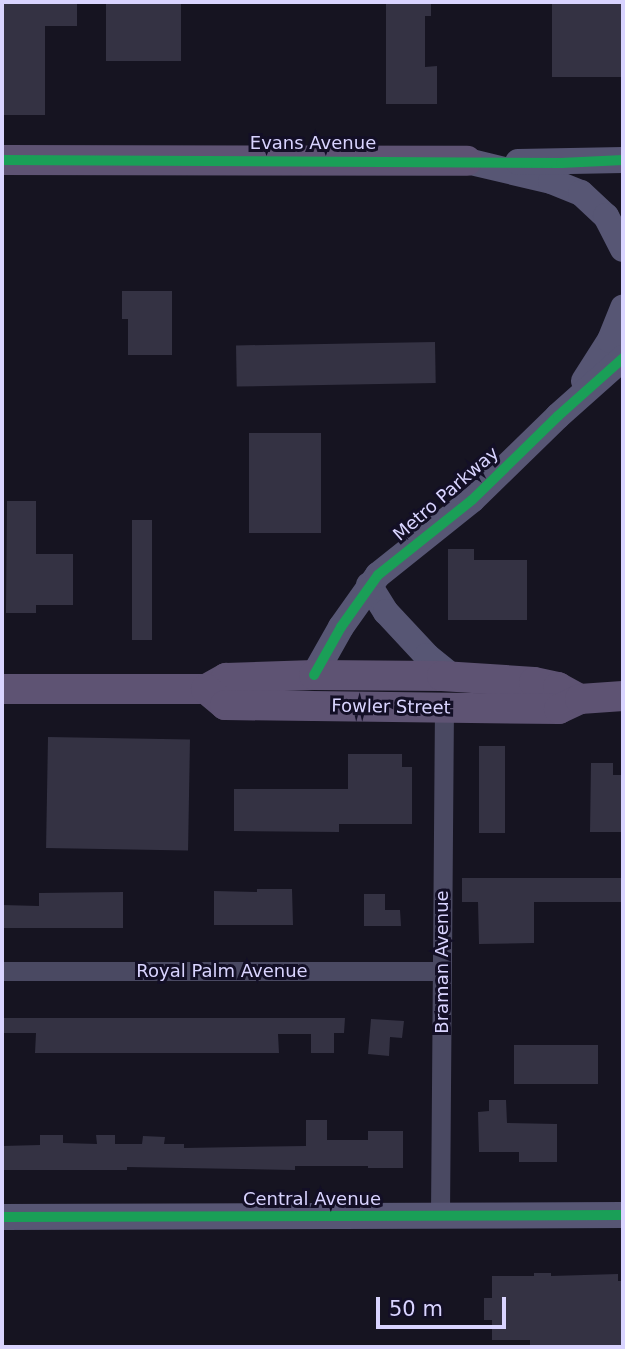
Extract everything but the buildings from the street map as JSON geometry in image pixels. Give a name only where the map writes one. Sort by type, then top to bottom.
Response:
[{"type":"main road","name":"Evans Avenue","points":[[2,160],[623,160]]},
{"type":"main road","points":[[467,161],[551,181],[581,193],[606,216],[623,249]]},
{"type":"main road","points":[[558,416],[597,362],[623,308]]},
{"type":"main road","name":"Metro Parkway","points":[[314,675],[369,585],[388,566],[472,500],[558,416],[623,358]]},
{"type":"main road","points":[[369,585],[386,612],[427,656],[453,677]]},
{"type":"main road","points":[[269,706],[314,675]]},
{"type":"main road","name":"Fowler Street","points":[[2,689],[206,689],[226,678],[314,675],[453,677],[569,693],[623,696]]},
{"type":"main road","name":"Fowler Street","points":[[206,689],[225,705],[444,709],[559,709],[569,693]]},
{"type":"main road","name":"Central Avenue","points":[[2,1217],[623,1215]]},
{"type":"street","name":"Braman Avenue","points":[[440,1216],[444,709]]},
{"type":"street","name":"Royal Palm Avenue","points":[[2,971],[442,971]]},
{"type":"cycle path","points":[[2,160],[561,163],[623,160]]},
{"type":"cycle path","points":[[314,675],[341,627],[378,575],[472,500],[558,416],[623,358]]},
{"type":"cycle path","points":[[2,1217],[623,1215]]}]
